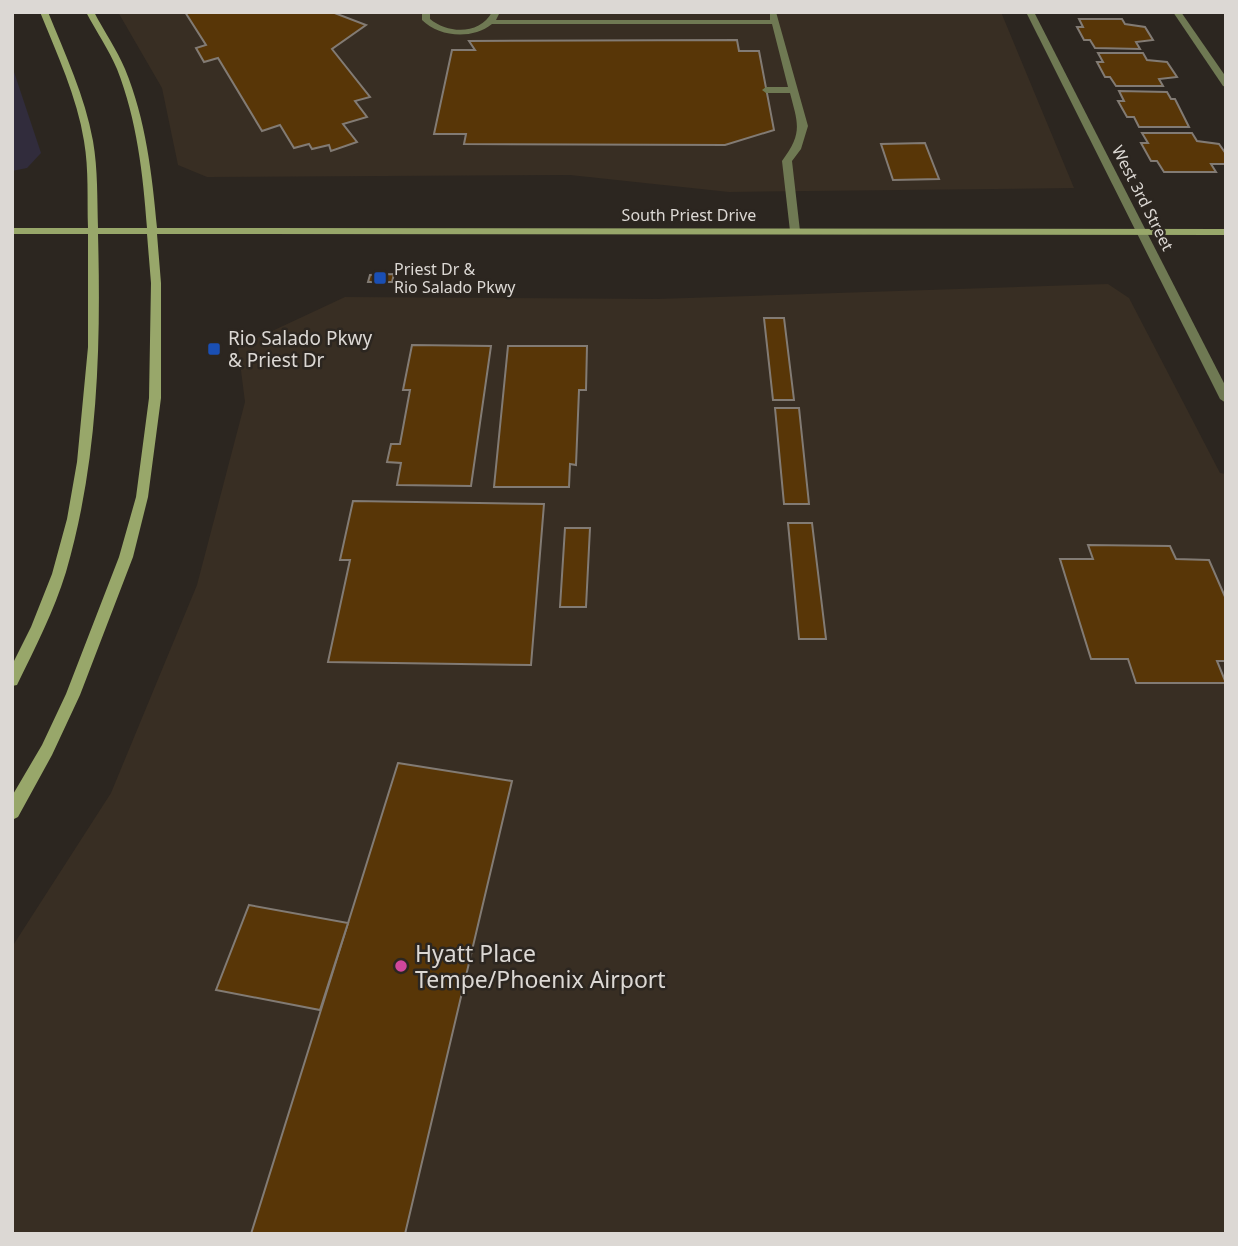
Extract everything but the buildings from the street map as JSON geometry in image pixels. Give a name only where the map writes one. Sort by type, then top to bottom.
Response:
[{"type":"main road","points":[[12,680],[53,590],[79,500],[93,376],[96,284],[93,180],[88,137],[72,79],[44,12]]},
{"type":"main road","points":[[12,812],[47,750],[82,674],[127,557],[142,497],[155,398],[156,283],[148,180],[133,103],[120,67],[90,12]]},
{"type":"main road","name":"South Priest Drive","points":[[12,231],[1226,232]]},
{"type":"street","points":[[426,12],[426,20],[430,25],[449,31],[472,30],[491,22],[774,17],[803,126],[796,149],[787,161],[796,231]]},
{"type":"street","points":[[491,22],[496,12]]},
{"type":"street","name":"West 3rd Street","points":[[1030,12],[1226,399]]},
{"type":"street","points":[[1177,12],[1226,84]]},
{"type":"street","points":[[766,90],[794,90]]},
{"type":"shaded area","points":[[118,12],[1001,12],[1074,188],[729,192],[570,175],[207,177],[178,165],[162,88]]},
{"type":"shaded area","points":[[12,66],[41,153],[27,168],[12,171]]},
{"type":"shaded area","points":[[1108,284],[1129,298],[1220,473],[1226,474],[1226,1234],[12,1234],[12,947],[111,793],[197,585],[245,402],[238,347],[345,297],[657,299]]},
{"type":"place","name":"Priest Dr & Rio Salado Pkwy","points":[[380,278]]},
{"type":"place","name":"Rio Salado Pkwy & Priest Dr","points":[[214,349]]},
{"type":"place","name":"Hyatt Place Tempe/Phoenix Airport","points":[[401,966]]}]
